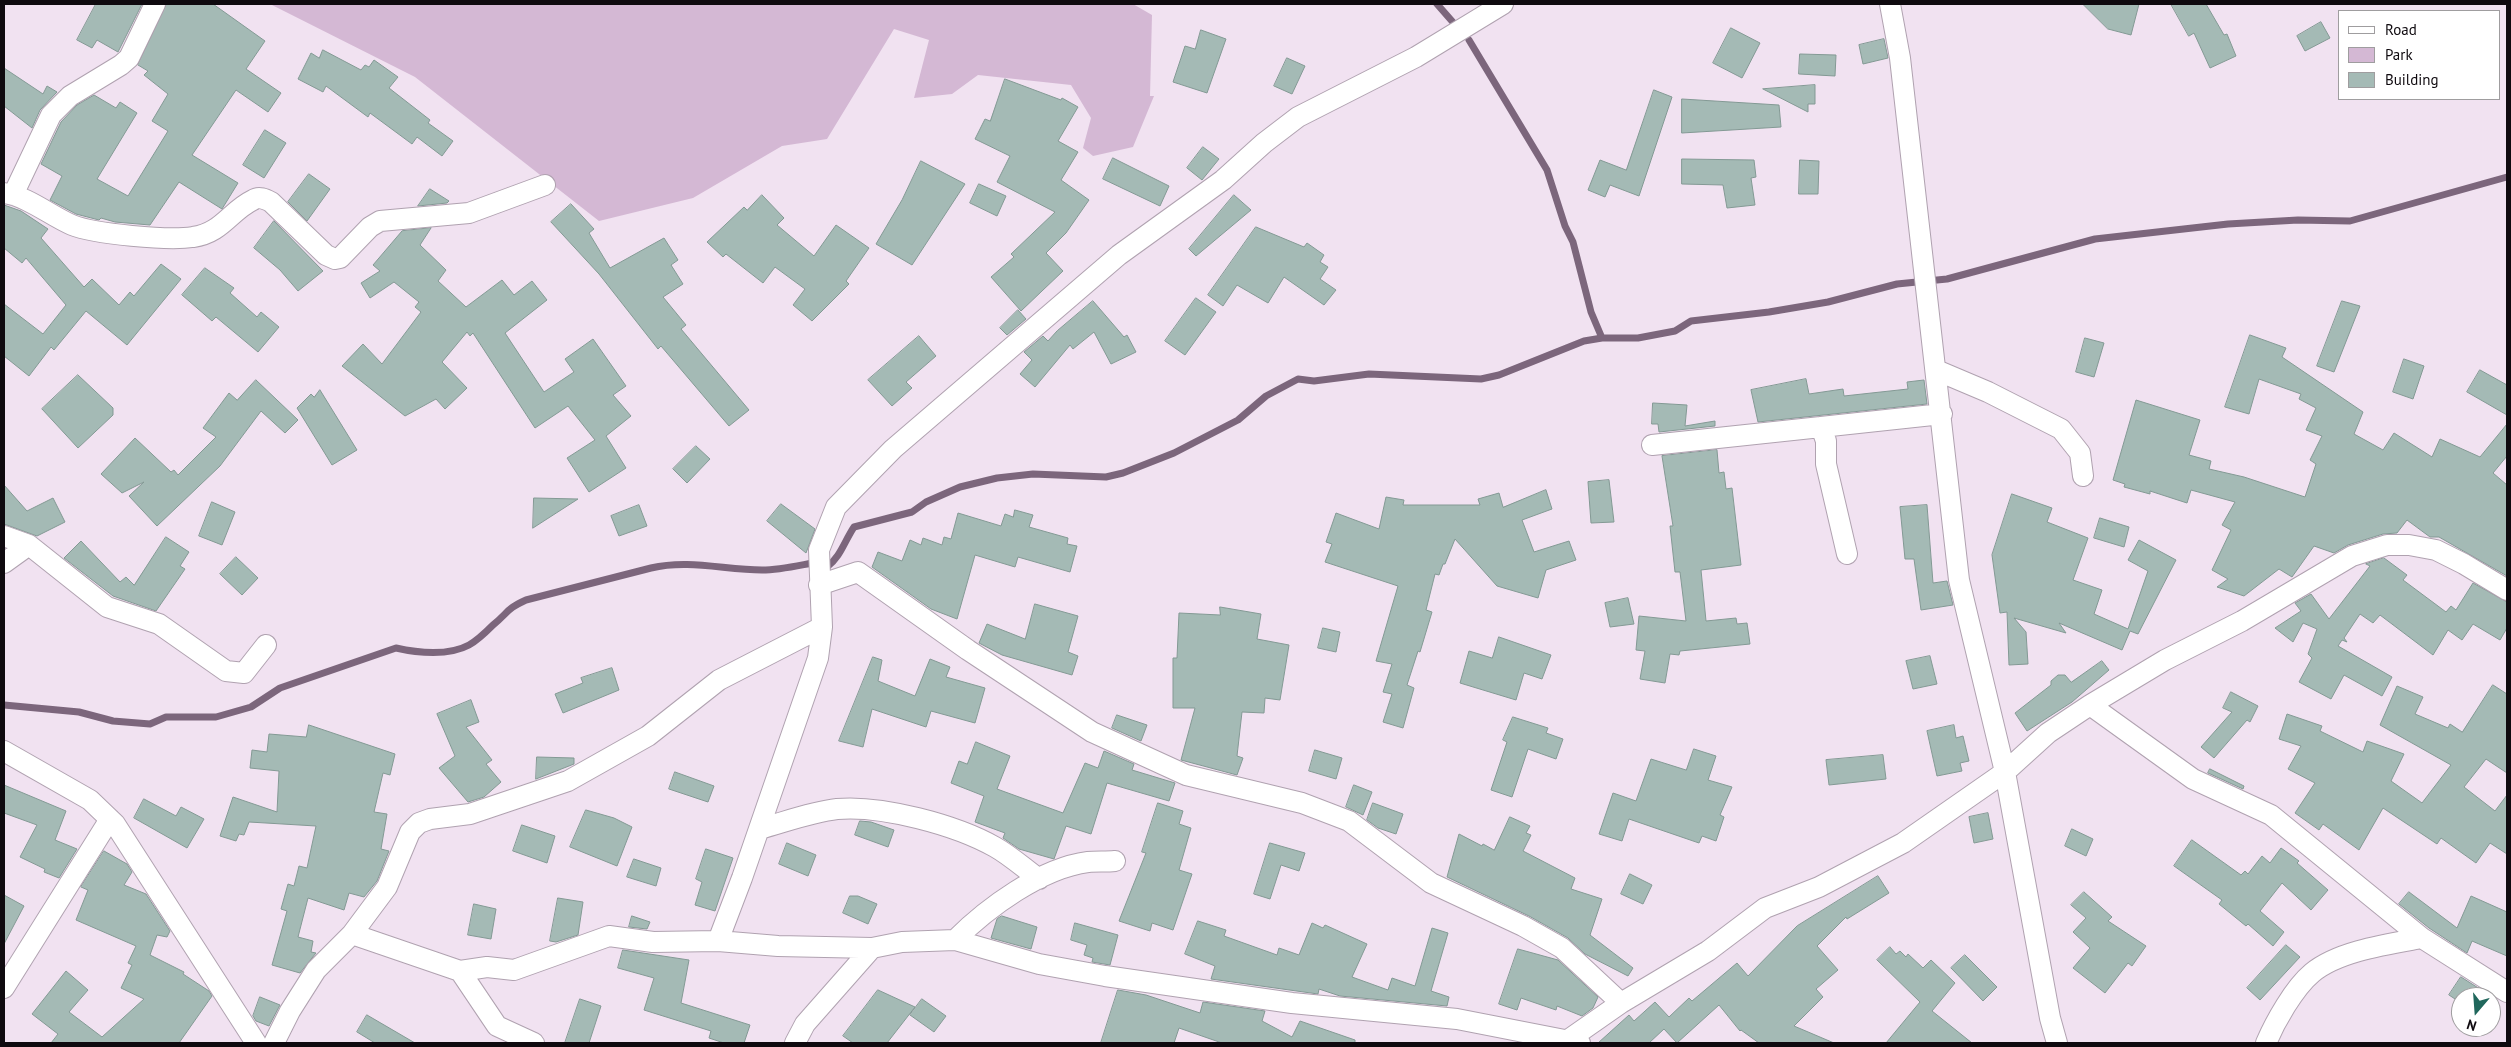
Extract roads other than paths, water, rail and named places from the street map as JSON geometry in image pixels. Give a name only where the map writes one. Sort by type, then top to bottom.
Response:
[{"type":"street","points":[[155,4],[129,58],[121,66],[70,96],[51,115],[8,194],[72,225],[99,233],[190,238],[212,232],[253,199],[264,199],[271,202],[326,255],[335,259],[340,258],[370,227],[380,221],[469,213],[544,185]]},
{"type":"street","points":[[718,941],[818,658],[822,627],[819,550],[836,507],[893,449],[981,371],[1119,254],[1223,180],[1264,143],[1298,117],[1416,57],[1503,4]]},
{"type":"street","points":[[1890,4],[1900,58],[1942,414],[1959,580],[2005,772],[2050,1018],[2057,1043]]},
{"type":"street","points":[[1936,370],[1988,392],[2061,429],[2080,453],[2083,476]]},
{"type":"street","points":[[1652,445],[1942,414]]},
{"type":"street","points":[[1821,427],[1826,441],[1826,464],[1847,554]]},
{"type":"street","points":[[4,536],[29,545],[107,607],[160,624],[226,672],[244,673],[266,645]]},
{"type":"street","points":[[4,563],[29,545]]},
{"type":"street","points":[[352,934],[460,971],[487,967],[514,970],[609,936],[653,942],[718,941],[778,946],[872,948],[902,942],[955,940],[1039,964],[1105,976],[1284,1002],[1456,1019],[1574,1042],[1621,1003],[1708,951],[1765,908],[1819,887],[1903,843],[2005,772],[2048,733],[2090,705],[2165,660],[2281,599],[2346,560],[2370,549],[2387,545],[2409,545],[2436,550],[2464,564],[2507,590]]},
{"type":"street","points":[[819,584],[858,572],[968,650],[1092,732],[1186,775],[1302,802],[1349,820],[1431,883],[1523,926],[1562,948],[1621,1003]]},
{"type":"street","points":[[274,1043],[290,1011],[316,970],[352,934],[370,906],[387,887],[410,832],[419,823],[430,819],[470,814],[568,781],[648,736],[720,680],[822,627]]},
{"type":"street","points":[[2090,705],[2193,780],[2248,803],[2284,824],[2422,938],[2507,992]]},
{"type":"street","points":[[4,752],[90,800],[110,819],[122,833],[256,1043]]},
{"type":"street","points":[[759,829],[836,810],[872,810],[913,817],[974,837],[996,848],[1039,879]]},
{"type":"street","points":[[4,988],[110,819]]},
{"type":"street","points":[[955,940],[996,904],[1039,879],[1088,862],[1115,861]]},
{"type":"street","points":[[2266,1043],[2301,984],[2314,971],[2366,949],[2422,938]]},
{"type":"street","points":[[795,1043],[805,1024],[872,948]]},
{"type":"street","points":[[460,971],[497,1026],[534,1043]]},
{"type":"waterway","points":[[1437,4],[1458,28]]},
{"type":"waterway","points":[[1469,40],[1547,170],[1565,226],[1573,242],[1591,312],[1602,338]]},
{"type":"waterway","points":[[827,567],[839,553],[854,527],[912,512],[926,502],[960,487],[997,478],[1033,474],[1106,477],[1123,473],[1174,453],[1238,420],[1266,396],[1298,379],[1314,381],[1369,374],[1481,379],[1499,375],[1584,341],[1602,338],[1638,338],[1675,331],[1691,321],[1769,312],[1828,302],[1897,284],[1947,279],[2095,239],[2228,224],[2298,220],[2350,221],[2507,177]]},
{"type":"waterway","points":[[4,705],[79,712],[113,721],[150,724],[166,717],[216,717],[251,707],[280,688],[396,648],[443,652],[469,645],[476,641],[511,608],[526,600],[665,566],[693,565],[762,570],[781,569],[812,563]]}]
